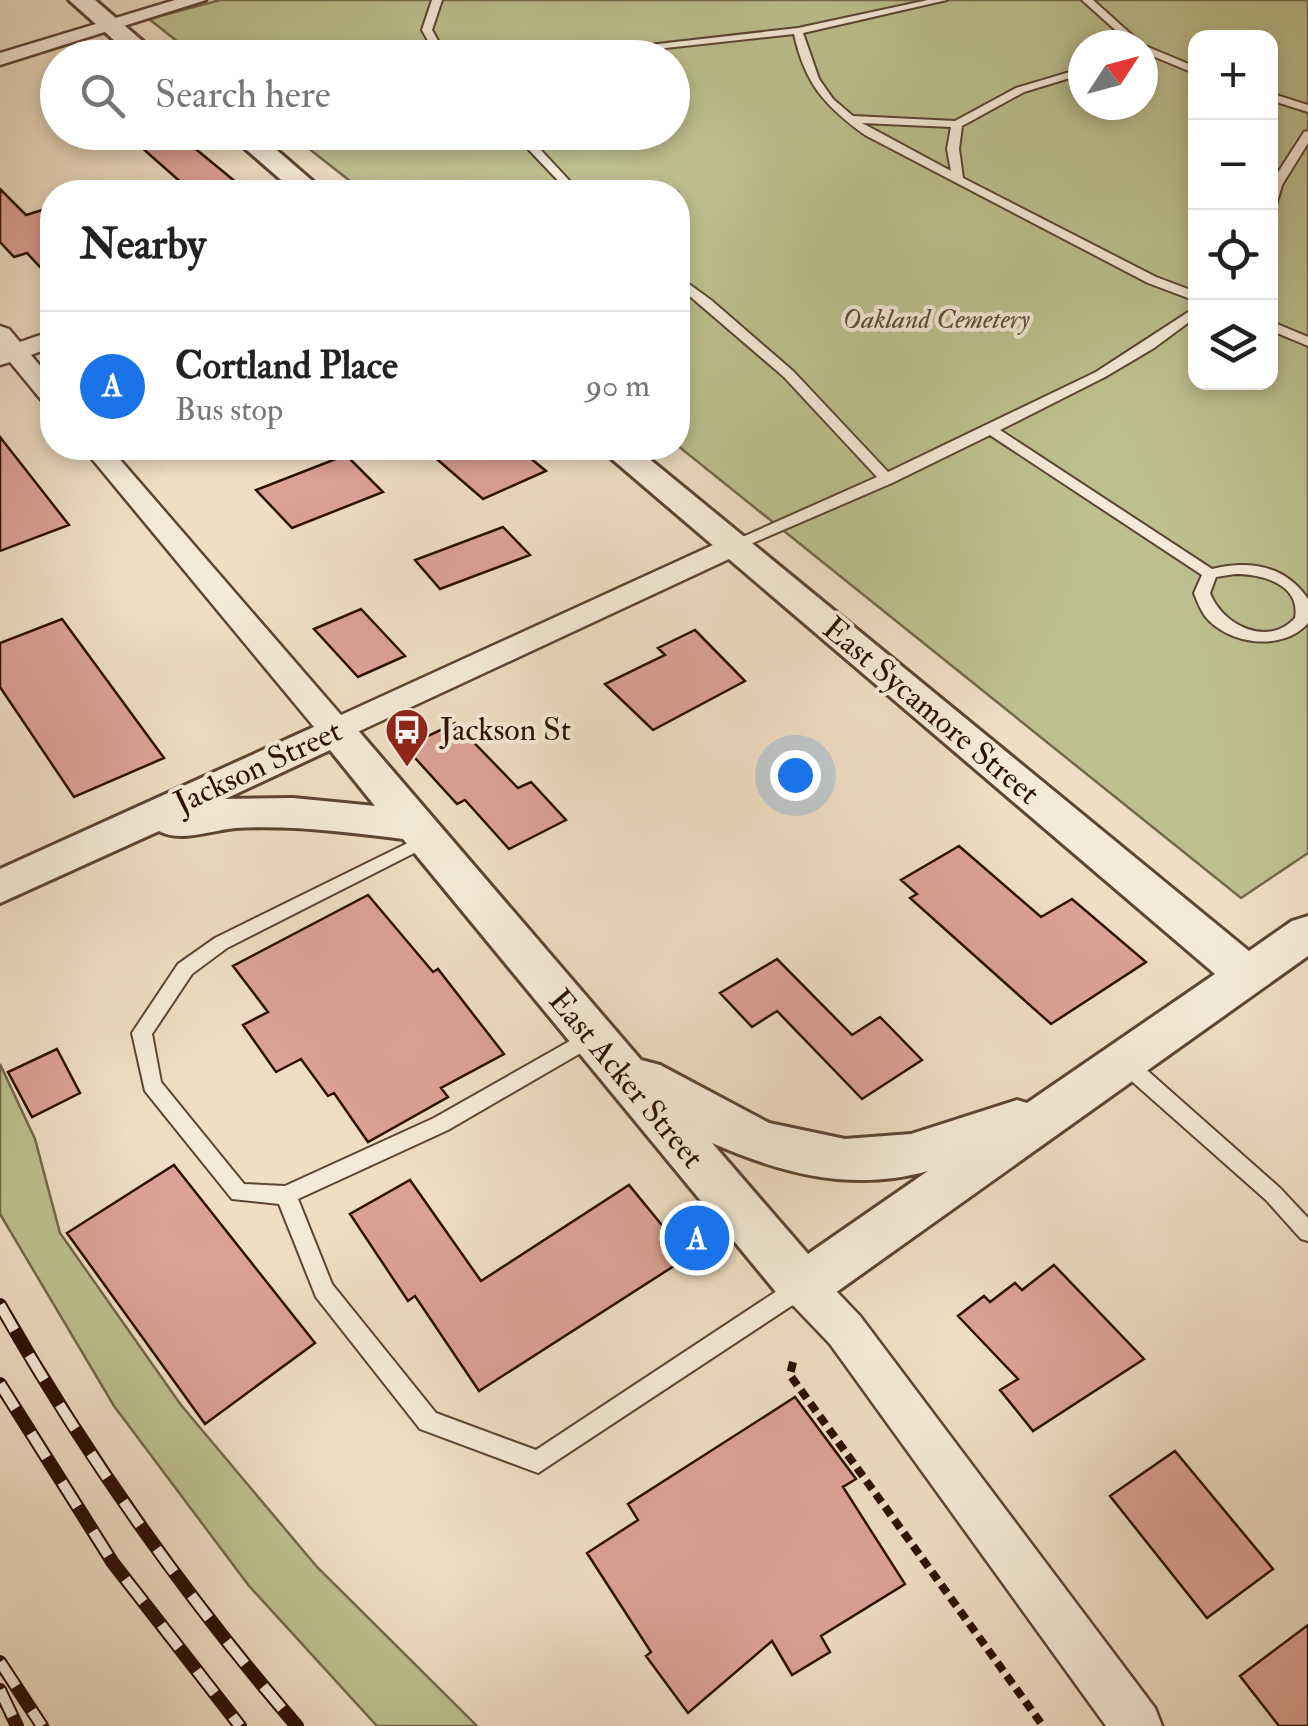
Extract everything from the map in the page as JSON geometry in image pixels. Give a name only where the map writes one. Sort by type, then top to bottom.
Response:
[{"type":"street","points":[[81,0],[128,40]]},
{"type":"street","points":[[70,40],[196,0]]},
{"type":"street","points":[[0,59],[40,48]]},
{"type":"street","points":[[261,150],[297,180]]},
{"type":"street","points":[[5,348],[40,341]]},
{"type":"street","points":[[5,348],[40,384]]},
{"type":"street","name":"East Acker Street","points":[[106,460],[336,731],[417,833],[803,1286],[845,1330],[1137,1726]]},
{"type":"street","name":"East Sycamore Street","points":[[630,460],[1247,975]]},
{"type":"street","name":"Jackson Street","points":[[0,887],[734,546]]},
{"type":"street","points":[[106,838],[218,812],[295,810],[417,833]]},
{"type":"street","points":[[803,1286],[1308,933]]},
{"type":"street","points":[[598,1046],[699,1115],[790,1154],[879,1160],[1056,1107]]},
{"type":"lane","points":[[433,40],[427,30],[438,0]]},
{"type":"lane","points":[[690,42],[798,31],[942,0]]},
{"type":"lane","points":[[1087,0],[1122,30]]},
{"type":"lane","points":[[798,31],[814,86],[848,118],[1152,280],[1188,294]]},
{"type":"lane","points":[[1158,59],[1188,68]]},
{"type":"lane","points":[[848,118],[957,124],[1020,90],[1068,75]]},
{"type":"lane","points":[[1278,99],[1308,108]]},
{"type":"lane","points":[[957,124],[953,149],[958,179]]},
{"type":"lane","points":[[1278,182],[1308,134]]},
{"type":"lane","points":[[534,150],[563,180]]},
{"type":"lane","points":[[690,289],[806,387],[887,480]]},
{"type":"lane","points":[[734,546],[991,430],[1158,342],[1188,318]]},
{"type":"lane","points":[[1278,329],[1308,342]]},
{"type":"lane","points":[[991,430],[1210,574],[1228,569],[1270,572],[1296,591],[1305,606],[1302,619],[1275,634],[1240,632],[1210,613],[1202,593],[1210,574]]},
{"type":"lane","points":[[417,833],[221,943],[185,969],[142,1033],[152,1086],[239,1193],[286,1195],[598,1046]]},
{"type":"lane","points":[[1123,1062],[1272,1194],[1308,1232]]},
{"type":"lane","points":[[286,1195],[324,1290],[428,1421],[538,1462],[803,1286]]},
{"type":"path","points":[[794,1362],[790,1375],[1043,1726]]},
{"type":"green space","name":"Oakland Cemetery","points":[[220,0],[1308,0],[1308,853],[1241,898],[690,456],[690,180],[349,180],[311,150],[690,150],[690,40],[176,40],[149,19]]},
{"type":"green space","points":[[0,1064],[35,1139],[60,1233],[181,1405],[317,1567],[477,1726],[377,1726],[249,1586],[114,1406],[0,1214]]},
{"type":"building","points":[[144,150],[197,150],[233,180],[178,180]]},
{"type":"building","points":[[0,189],[26,215],[40,211],[40,267],[27,253],[14,257],[0,242]]},
{"type":"building","points":[[0,437],[69,525],[0,551]]},
{"type":"building","points":[[333,460],[351,460],[383,492],[292,528],[256,490]]},
{"type":"building","points":[[438,460],[533,460],[546,471],[483,499]]},
{"type":"building","points":[[503,527],[530,555],[440,589],[415,560]]},
{"type":"building","points":[[361,609],[405,656],[358,677],[314,629]]},
{"type":"building","points":[[62,619],[164,758],[74,797],[0,687],[0,643]]},
{"type":"building","points":[[695,630],[745,681],[653,730],[605,684],[665,655],[658,648]]},
{"type":"building","points":[[455,723],[518,788],[531,782],[566,820],[509,849],[465,800],[457,804],[405,747]]},
{"type":"building","points":[[959,846],[1041,917],[1072,899],[1146,962],[1051,1024],[910,898],[917,894],[901,880]]},
{"type":"building","points":[[368,895],[433,972],[438,969],[504,1054],[441,1088],[448,1097],[368,1142],[334,1093],[328,1096],[301,1059],[276,1072],[243,1025],[268,1012],[233,966]]},
{"type":"building","points":[[777,959],[852,1035],[880,1017],[922,1060],[862,1099],[777,1011],[752,1027],[720,993]]},
{"type":"building","points":[[57,1049],[80,1093],[32,1117],[8,1072]]},
{"type":"building","points":[[174,1165],[315,1343],[205,1424],[67,1233]]},
{"type":"building","points":[[410,1180],[481,1281],[629,1185],[688,1257],[479,1391],[415,1296],[408,1301],[350,1214]]},
{"type":"building","points":[[1054,1265],[1144,1359],[1033,1431],[1000,1390],[1018,1379],[958,1316],[984,1296],[990,1302],[1015,1283],[1022,1290]]},
{"type":"building","points":[[795,1397],[856,1479],[843,1487],[905,1584],[821,1636],[830,1652],[792,1675],[772,1641],[688,1713],[646,1656],[651,1652],[587,1553],[638,1520],[628,1504]]},
{"type":"building","points":[[1175,1451],[1273,1569],[1207,1618],[1110,1496]]},
{"type":"building","points":[[1308,1625],[1308,1726],[1279,1726],[1240,1676]]},
{"type":"railway","points":[[0,1305],[138,1523],[297,1726]]},
{"type":"railway","points":[[0,1384],[113,1563],[240,1726]]},
{"type":"railway","points":[[0,1662],[42,1726]]},
{"type":"railway","points":[[0,1690],[17,1726]]},
{"type":"place","name":"Jackson St","points":[[407,768]]},
{"type":"place","name":"Cortland Place","points":[[697,1238]]}]
